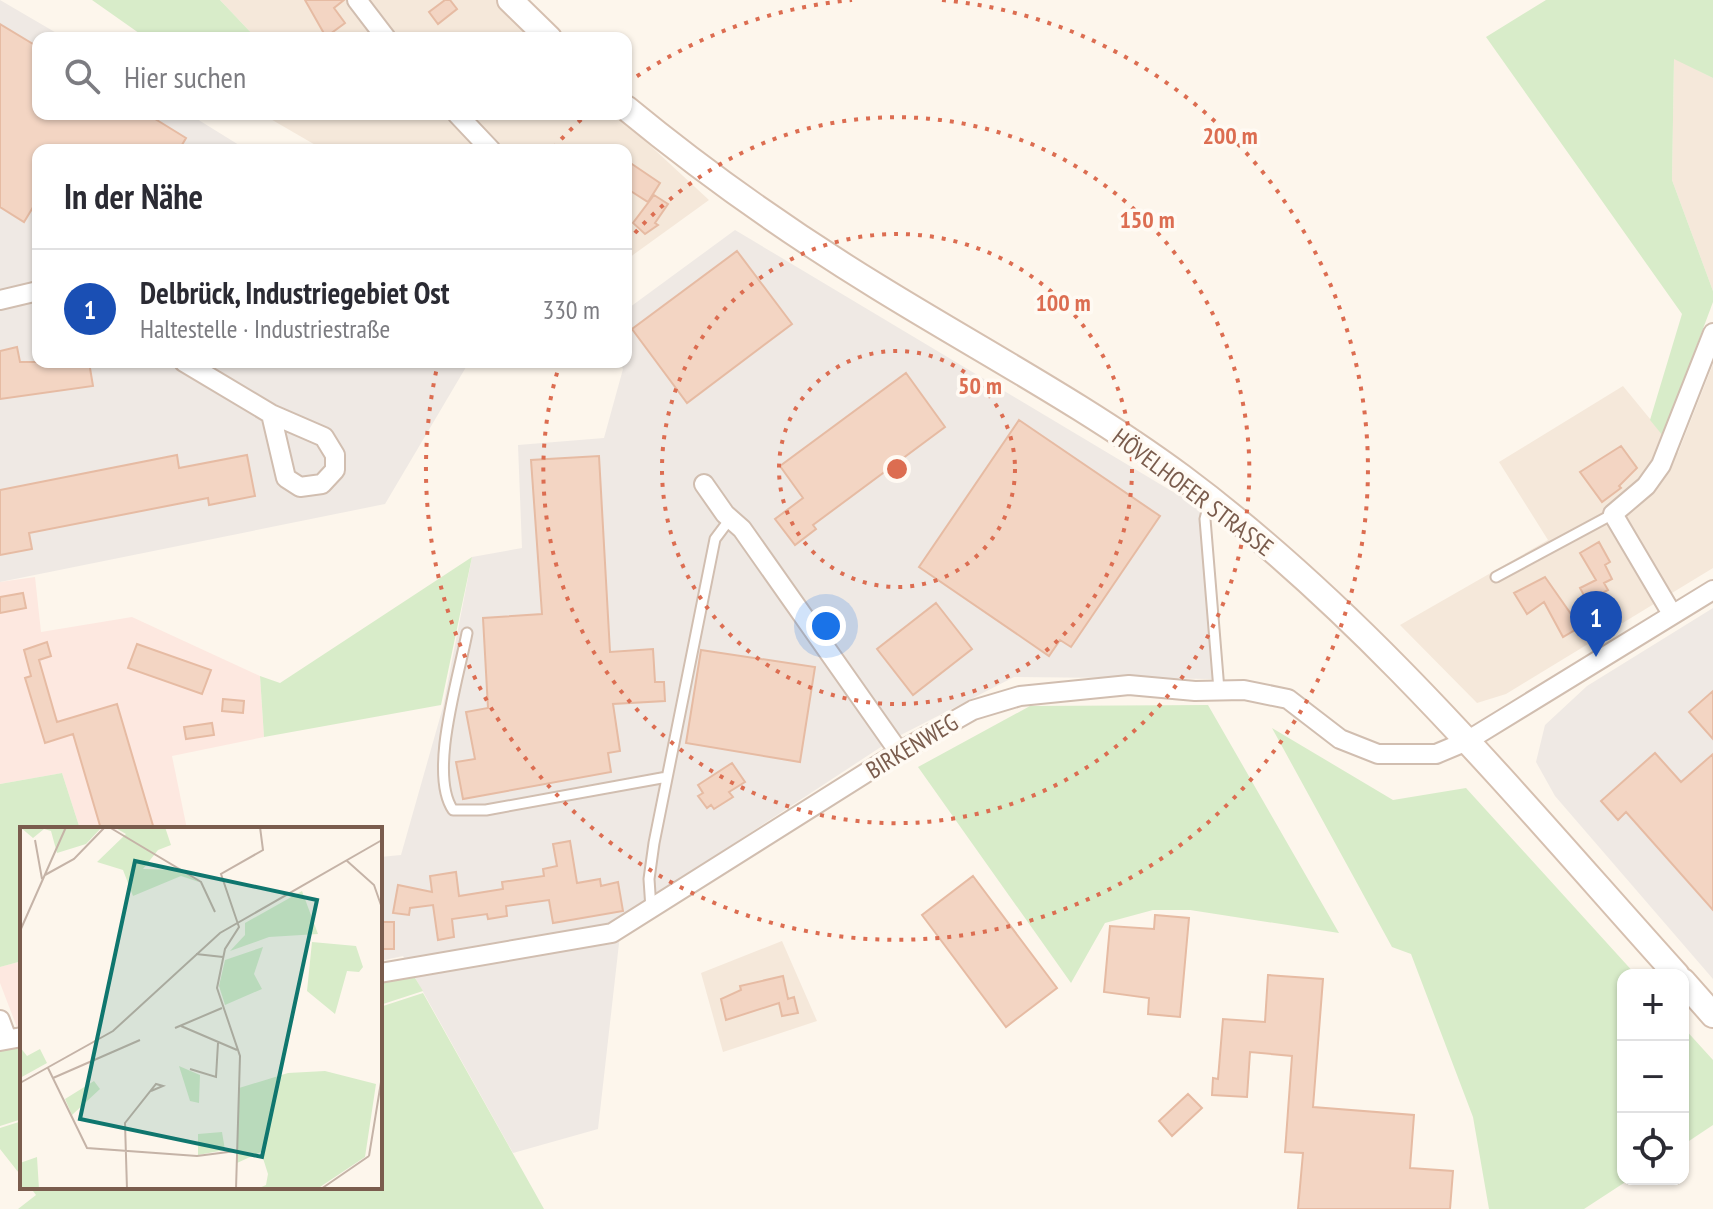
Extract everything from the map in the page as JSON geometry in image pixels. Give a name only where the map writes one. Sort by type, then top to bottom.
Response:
[{"type":"main road","points":[[510,0],[543,32]]},
{"type":"main road","name":"HÖVELHOFER STRASSE","points":[[632,113],[763,212],[877,287],[1056,393],[1210,499],[1367,638],[1467,741],[1672,969]]},
{"type":"main road","points":[[1689,988],[1713,1015]]},
{"type":"street","points":[[357,0],[381,32]]},
{"type":"street","points":[[463,120],[485,144]]},
{"type":"street","points":[[0,300],[32,292]]},
{"type":"street","points":[[1672,614],[1613,514],[1646,486],[1661,465],[1713,333]]},
{"type":"street","points":[[194,368],[271,414]]},
{"type":"street","points":[[704,484],[727,517],[742,529],[899,752]]},
{"type":"street","name":"BIRKENWEG","points":[[382,973],[612,933],[899,752],[973,710],[1020,696],[1129,685],[1244,690],[1288,699],[1340,739],[1378,754],[1395,757],[1436,754],[1467,741],[1713,590]]},
{"type":"street","points":[[0,1020],[10,1039]]},
{"type":"lane","points":[[1210,499],[1205,519],[1219,690]]},
{"type":"lane","points":[[1496,577],[1613,514]]},
{"type":"lane","points":[[651,909],[649,879],[667,777],[715,539],[727,517]]},
{"type":"lane","points":[[467,633],[443,762],[445,798],[453,810],[486,810],[667,777]]},
{"type":"shaded area","points":[[0,0],[55,32],[32,32],[32,120],[199,120],[237,144],[32,144],[32,368],[465,368],[385,504],[0,582]]},
{"type":"shaded area","points":[[220,0],[498,0],[528,32],[250,32]]},
{"type":"shaded area","points":[[1674,58],[1713,78],[1713,291],[1672,180]]},
{"type":"shaded area","points":[[272,120],[622,120],[709,200],[632,256],[632,144],[314,144]]},
{"type":"shaded area","points":[[735,230],[1200,508],[1215,679],[1014,677],[893,739],[622,917],[598,1129],[513,1153],[403,956],[382,961],[382,857],[401,855],[443,707],[472,557],[522,548],[518,445],[604,438],[622,368],[632,368],[632,306]]},
{"type":"shaded area","points":[[1713,364],[1713,568],[1506,694],[1477,703],[1400,625],[1548,540],[1499,462],[1623,386],[1678,453]]},
{"type":"shaded area","points":[[35,577],[41,632],[132,617],[260,676],[264,737],[172,756],[187,827],[79,827],[62,773],[0,784],[0,582]]},
{"type":"shaded area","points":[[1713,608],[1713,979],[1555,796],[1536,762],[1545,725],[1587,686]]},
{"type":"shaded area","points":[[782,941],[817,1021],[723,1052],[701,973]]},
{"type":"shaded area","points":[[20,962],[20,1030],[0,983],[0,967]]},
{"type":"green space","points":[[92,0],[220,0],[250,32],[137,32]]},
{"type":"green space","points":[[1546,0],[1713,0],[1713,78],[1674,59],[1672,180],[1713,291],[1713,302],[1663,436],[1650,420],[1682,314],[1486,37]]},
{"type":"green space","points":[[472,557],[441,705],[264,737],[260,676],[280,683]]},
{"type":"green space","points":[[1208,705],[1339,933],[1190,910],[1153,910],[1105,923],[1071,983],[918,767],[1030,706]]},
{"type":"green space","points":[[1272,728],[1393,800],[1466,788],[1631,969],[1617,969],[1617,1185],[1621,1185],[1584,1209],[1489,1209],[1473,1117],[1411,954],[1392,947]]},
{"type":"green space","points":[[62,773],[79,827],[20,827],[20,962],[0,967],[0,784]]},
{"type":"green space","points":[[409,968],[423,991],[382,1004],[382,974]]},
{"type":"green space","points":[[423,993],[544,1209],[18,1209],[36,1195],[32,1189],[382,1189],[382,1006]]},
{"type":"green space","points":[[1689,1034],[1713,1060],[1713,1125],[1689,1141]]},
{"type":"green space","points":[[20,1041],[20,1120],[0,1126],[0,1045]]},
{"type":"green space","points":[[20,1122],[20,1174],[0,1149],[0,1128]]},
{"type":"building","points":[[305,0],[344,0],[334,8],[345,23],[333,32],[323,32]]},
{"type":"building","points":[[445,0],[450,0],[457,9],[438,24],[429,12]]},
{"type":"building","points":[[0,24],[32,43],[32,120],[157,120],[186,138],[182,144],[32,144],[32,209],[24,222],[0,207]]},
{"type":"building","points":[[632,164],[660,183],[648,202],[632,192]]},
{"type":"building","points":[[654,195],[668,204],[655,223],[658,225],[645,234],[633,223]]},
{"type":"building","points":[[737,251],[792,324],[687,403],[632,329]]},
{"type":"building","points":[[17,347],[20,362],[32,362],[32,368],[90,368],[93,386],[0,399],[0,351]]},
{"type":"building","points":[[906,373],[945,427],[813,525],[816,529],[795,545],[775,519],[803,498],[780,466]]},
{"type":"building","points":[[1019,420],[1160,516],[1071,647],[1060,640],[1049,656],[919,567]]},
{"type":"building","points":[[1621,446],[1637,468],[1619,486],[1621,488],[1602,502],[1580,472]]},
{"type":"building","points":[[177,455],[179,468],[247,455],[255,496],[209,505],[208,498],[29,533],[32,549],[0,555],[0,490]]},
{"type":"building","points":[[599,456],[610,652],[653,649],[655,682],[664,682],[665,701],[613,704],[620,751],[608,753],[611,772],[463,799],[456,762],[475,759],[466,712],[488,708],[483,618],[542,614],[531,460]]},
{"type":"building","points":[[1599,542],[1610,562],[1605,565],[1612,579],[1604,583],[1608,590],[1587,601],[1580,588],[1596,580],[1580,553]]},
{"type":"building","points":[[1545,577],[1580,627],[1563,637],[1544,602],[1527,614],[1514,593]]},
{"type":"building","points":[[23,593],[26,608],[0,613],[0,597]]},
{"type":"building","points":[[936,603],[972,649],[913,695],[877,649]]},
{"type":"building","points":[[47,642],[51,656],[39,660],[57,722],[117,704],[153,827],[100,827],[73,734],[45,743],[25,678],[31,676],[24,650]]},
{"type":"building","points":[[137,644],[211,670],[202,694],[128,668]]},
{"type":"building","points":[[701,650],[815,667],[800,762],[686,743]]},
{"type":"building","points":[[1713,691],[1713,739],[1689,712]]},
{"type":"building","points":[[223,699],[244,701],[243,713],[222,711]]},
{"type":"building","points":[[212,723],[214,735],[186,739],[184,727]]},
{"type":"building","points":[[1655,753],[1681,782],[1713,754],[1713,910],[1626,812],[1618,820],[1601,801]]},
{"type":"building","points":[[732,763],[745,782],[729,792],[733,797],[714,809],[711,805],[707,808],[698,796],[703,793],[698,785]]},
{"type":"building","points":[[570,841],[577,883],[600,879],[601,886],[618,882],[623,911],[553,923],[549,900],[506,906],[507,916],[488,919],[487,914],[452,919],[454,937],[438,940],[433,905],[410,908],[409,915],[393,913],[398,885],[432,892],[430,876],[456,872],[459,896],[503,889],[502,882],[544,876],[543,869],[557,866],[553,844]]},
{"type":"building","points":[[973,876],[1057,988],[1006,1027],[922,915]]},
{"type":"building","points":[[1155,915],[1189,918],[1180,1017],[1148,1014],[1149,998],[1104,992],[1110,926],[1154,929]]},
{"type":"building","points":[[382,922],[394,922],[394,949],[382,949]]},
{"type":"building","points":[[1268,975],[1323,979],[1313,1107],[1414,1115],[1410,1168],[1453,1171],[1450,1209],[1298,1209],[1303,1153],[1285,1152],[1292,1056],[1250,1052],[1247,1097],[1212,1095],[1213,1078],[1218,1079],[1223,1019],[1265,1022]]},
{"type":"building","points":[[783,976],[788,999],[794,997],[798,1013],[782,1016],[779,1003],[726,1020],[721,999],[741,990],[740,986]]},
{"type":"building","points":[[1188,1094],[1202,1108],[1172,1136],[1159,1121]]},
{"type":"place","name":"Delbrück, Industriegebiet Ost","points":[[1596,657]]}]
